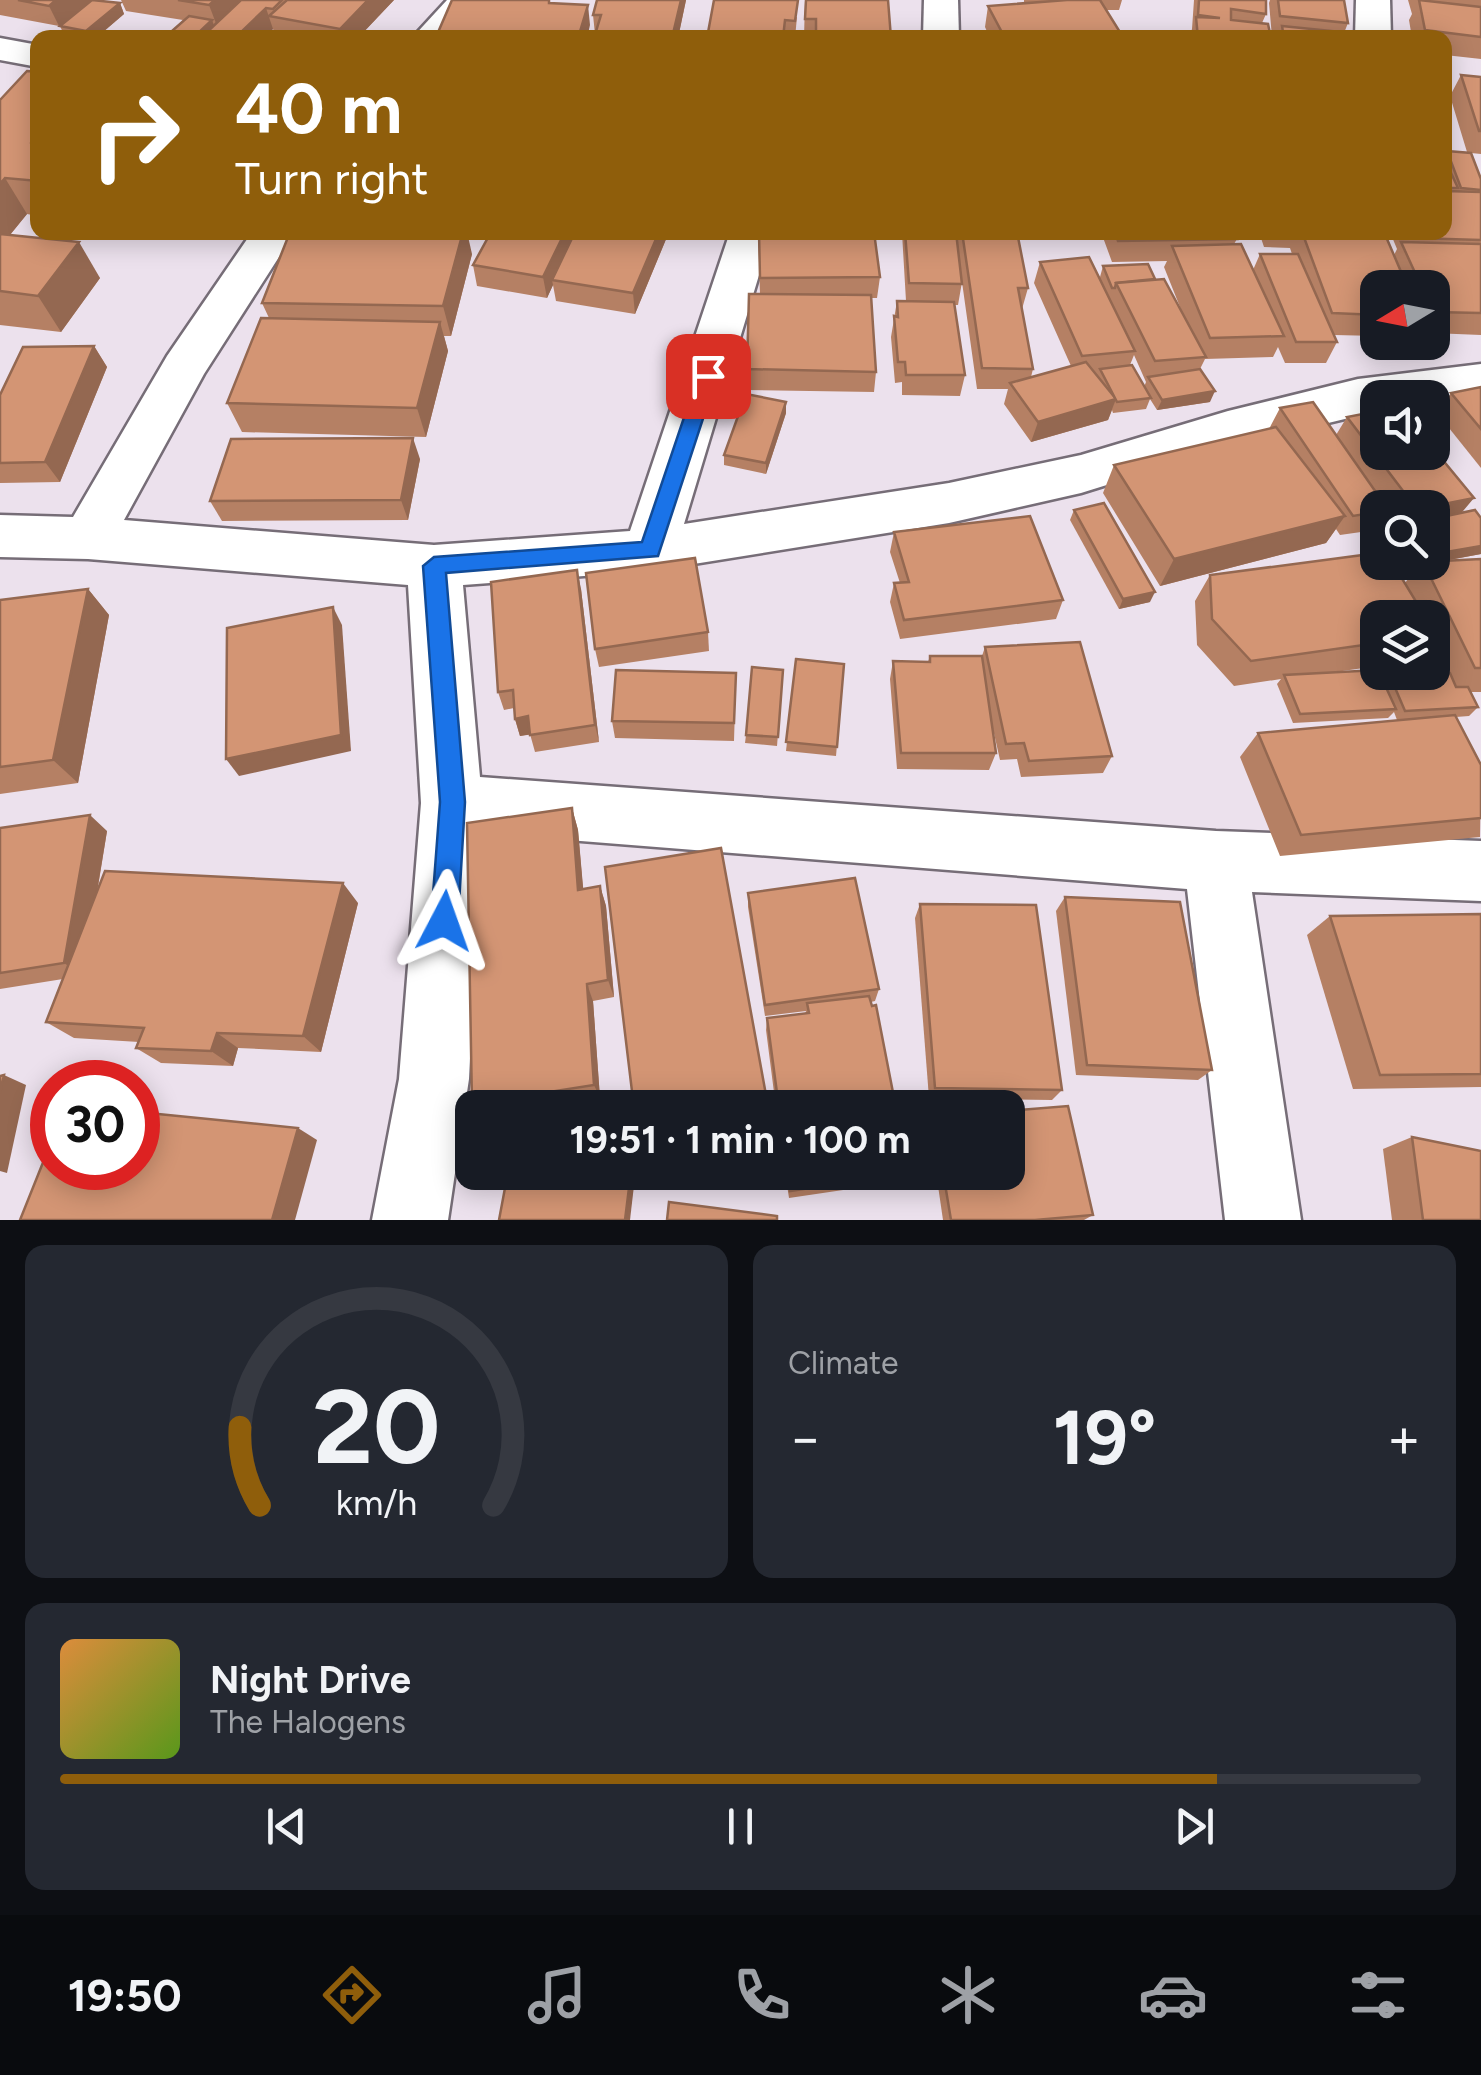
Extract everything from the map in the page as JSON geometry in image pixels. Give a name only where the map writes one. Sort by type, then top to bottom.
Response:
[{"type":"street","points":[[438,30],[466,0]]},
{"type":"street","points":[[941,0],[941,30]]},
{"type":"street","points":[[1372,30],[1373,0]]},
{"type":"street","points":[[0,49],[30,55]]},
{"type":"street","points":[[88,538],[184,368],[269,240]]},
{"type":"street","points":[[650,550],[748,240]]},
{"type":"street","points":[[0,536],[88,538],[434,566],[650,550],[949,503],[1081,474],[1228,429],[1358,396],[1481,381]]},
{"type":"street","points":[[410,1220],[434,1079],[452,802],[434,566]]},
{"type":"street","points":[[452,802],[1216,861],[1481,871]]},
{"type":"street","points":[[1216,861],[1263,1220]]},
{"type":"building","points":[[18,0],[56,0],[49,6]]},
{"type":"building","points":[[92,0],[120,3],[87,30],[60,26]]},
{"type":"building","points":[[178,0],[215,0],[209,5]]},
{"type":"building","points":[[241,0],[282,0],[273,9],[266,8],[243,30],[209,30]]},
{"type":"building","points":[[287,0],[368,0],[340,29],[269,16]]},
{"type":"building","points":[[452,0],[549,0],[588,5],[580,30],[439,30]]},
{"type":"building","points":[[597,0],[681,0],[674,30],[596,30],[601,15],[593,15]]},
{"type":"building","points":[[714,0],[798,0],[795,21],[785,20],[784,30],[708,30]]},
{"type":"building","points":[[806,0],[888,0],[890,30],[816,30],[816,19],[805,19]]},
{"type":"building","points":[[1100,0],[1119,30],[1001,30],[988,6]]},
{"type":"building","points":[[1199,0],[1266,0],[1266,14],[1231,9],[1231,20],[1268,24],[1269,30],[1197,30],[1196,17],[1220,18],[1198,15]]},
{"type":"building","points":[[1278,0],[1344,0],[1348,23],[1280,16]]},
{"type":"building","points":[[1419,0],[1481,7],[1481,37],[1452,33],[1452,30],[1425,30]]},
{"type":"building","points":[[189,16],[212,20],[201,30],[173,30]]},
{"type":"building","points":[[1282,26],[1321,30],[1283,30]]},
{"type":"building","points":[[30,71],[30,180],[5,178],[0,184],[0,100]]},
{"type":"building","points":[[1461,75],[1481,77],[1481,131],[1479,131]]},
{"type":"building","points":[[1452,151],[1471,153],[1481,179],[1481,190],[1461,188],[1452,164]]},
{"type":"building","points":[[1452,191],[1481,192],[1481,240],[1452,239]]},
{"type":"building","points":[[0,234],[79,242],[38,296],[0,291]]},
{"type":"building","points":[[287,240],[461,240],[443,306],[262,303]]},
{"type":"building","points":[[487,240],[561,240],[543,277],[473,265]]},
{"type":"building","points":[[571,240],[656,240],[633,293],[552,280]]},
{"type":"building","points":[[759,240],[875,240],[880,277],[760,278]]},
{"type":"building","points":[[906,240],[957,240],[962,284],[909,283]]},
{"type":"building","points":[[963,240],[1019,240],[1028,288],[1018,288],[1033,369],[982,368]]},
{"type":"building","points":[[1305,240],[1387,240],[1400,270],[1360,270],[1360,314],[1332,313]]},
{"type":"building","points":[[1401,242],[1481,244],[1481,313],[1450,312],[1450,270],[1414,270]]},
{"type":"building","points":[[1241,244],[1284,336],[1210,338],[1172,246]]},
{"type":"building","points":[[1260,254],[1298,254],[1337,342],[1296,342]]},
{"type":"building","points":[[1089,257],[1135,351],[1082,356],[1040,262]]},
{"type":"building","points":[[1148,264],[1155,279],[1116,283],[1115,288],[1103,266]]},
{"type":"building","points":[[1164,279],[1206,357],[1155,361],[1116,283]]},
{"type":"building","points":[[749,294],[871,295],[876,372],[747,369]]},
{"type":"building","points":[[897,301],[954,302],[965,375],[906,375],[905,362],[898,362],[894,316],[898,317]]},
{"type":"building","points":[[261,318],[440,322],[417,408],[227,403]]},
{"type":"building","points":[[94,346],[45,462],[0,463],[0,395],[23,347]]},
{"type":"building","points":[[1086,362],[1116,399],[1038,422],[1010,383]]},
{"type":"building","points":[[1132,365],[1151,398],[1117,402],[1100,369]]},
{"type":"building","points":[[1200,369],[1215,391],[1162,400],[1148,377]]},
{"type":"building","points":[[1481,387],[1481,429],[1451,393]]},
{"type":"building","points":[[746,394],[786,402],[766,463],[724,455]]},
{"type":"building","points":[[1313,402],[1374,490],[1360,490],[1360,515],[1353,516],[1280,408]]},
{"type":"building","points":[[1360,414],[1360,434],[1347,417]]},
{"type":"building","points":[[1276,427],[1345,516],[1174,559],[1114,465]]},
{"type":"building","points":[[413,438],[401,500],[210,501],[231,439]]},
{"type":"building","points":[[1450,469],[1474,498],[1450,503],[1450,490],[1402,490],[1387,470]]},
{"type":"building","points":[[1104,503],[1155,592],[1123,599],[1074,510]]},
{"type":"building","points":[[1475,510],[1481,518],[1481,546],[1450,551],[1450,515]]},
{"type":"building","points":[[1030,516],[1063,600],[904,620],[894,583],[909,582],[894,532]]},
{"type":"building","points":[[1360,555],[1360,580],[1403,580],[1415,600],[1360,600],[1360,646],[1251,661],[1212,619],[1210,575]]},
{"type":"building","points":[[695,558],[708,632],[595,649],[586,573]]},
{"type":"building","points":[[1481,559],[1481,668],[1475,668],[1450,617],[1450,600],[1442,600],[1432,580],[1450,580],[1450,561]]},
{"type":"building","points":[[577,570],[595,725],[530,735],[528,716],[515,719],[513,690],[498,692],[491,582]]},
{"type":"building","points":[[88,589],[53,760],[0,767],[0,600]]},
{"type":"building","points":[[333,607],[341,735],[226,759],[227,628]]},
{"type":"building","points":[[1080,642],[1112,756],[1029,761],[1024,743],[1006,744],[985,647]]},
{"type":"building","points":[[930,656],[982,656],[996,753],[901,753],[893,661],[930,662]]},
{"type":"building","points":[[796,659],[844,664],[837,747],[786,742]]},
{"type":"building","points":[[752,667],[783,670],[778,737],[746,735]]},
{"type":"building","points":[[616,670],[736,673],[734,723],[612,721]]},
{"type":"building","points":[[1360,671],[1360,690],[1387,690],[1396,709],[1300,714],[1284,675]]},
{"type":"building","points":[[1450,673],[1456,687],[1468,687],[1478,707],[1405,711],[1396,690],[1450,690]]},
{"type":"building","points":[[1455,715],[1481,765],[1481,818],[1301,835],[1258,733]]},
{"type":"building","points":[[572,808],[578,890],[600,886],[608,980],[587,984],[594,1085],[562,1090],[472,1090],[467,823]]},
{"type":"building","points":[[90,815],[64,963],[0,973],[0,828]]},
{"type":"building","points":[[721,848],[765,1090],[632,1090],[605,867]]},
{"type":"building","points":[[105,871],[343,883],[303,1036],[217,1033],[211,1051],[136,1048],[144,1028],[46,1022]]},
{"type":"building","points":[[855,878],[879,989],[765,1005],[748,893]]},
{"type":"building","points":[[1065,897],[1180,902],[1212,1070],[1087,1065]]},
{"type":"building","points":[[920,904],[1036,905],[1062,1090],[935,1088]]},
{"type":"building","points":[[1481,914],[1481,1074],[1380,1075],[1330,916]]},
{"type":"building","points":[[869,996],[872,1006],[876,1005],[893,1090],[777,1090],[767,1018],[809,1013],[807,1003]]},
{"type":"building","points":[[1068,1106],[1093,1215],[951,1220],[946,1190],[1025,1190],[1025,1110]]},
{"type":"building","points":[[160,1114],[298,1128],[272,1220],[20,1220],[32,1190],[160,1190]]},
{"type":"building","points":[[1412,1137],[1481,1151],[1481,1220],[1423,1220]]},
{"type":"building","points":[[505,1190],[629,1190],[625,1220],[499,1220]]},
{"type":"building","points":[[669,1202],[777,1216],[777,1220],[667,1220]]},
{"type":"route","points":[[444,921],[452,802],[434,566],[650,550],[708,376]]}]
